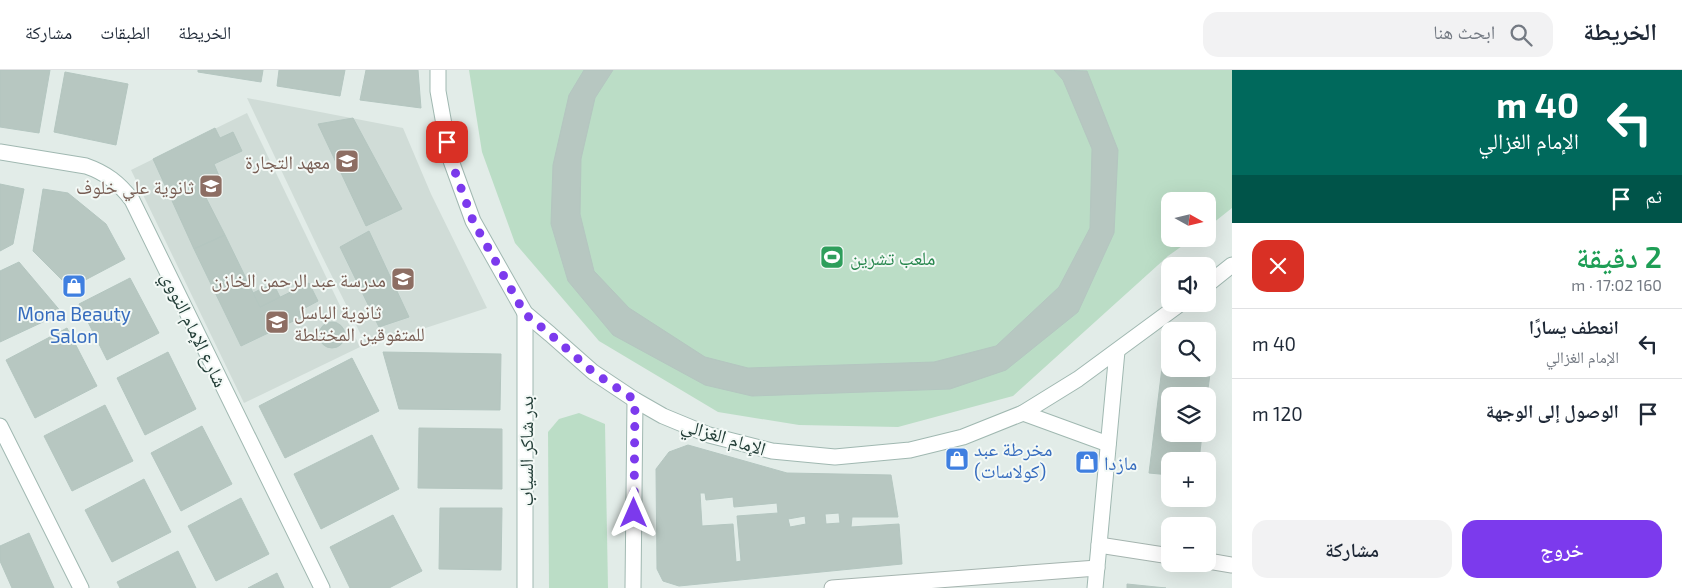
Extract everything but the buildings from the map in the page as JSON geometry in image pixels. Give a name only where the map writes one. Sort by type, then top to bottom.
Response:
[{"type":"main road","name":"الإمام الغزالي","points":[[438,70],[438,91],[450,158],[473,221],[525,314],[593,372],[635,400],[663,416],[709,435],[772,451],[836,457],[910,450],[963,437],[1023,412],[1078,379],[1169,312]]},
{"type":"main road","name":"شارع الإمام النووي","points":[[0,152],[100,170],[123,188],[132,200],[322,588]]},
{"type":"main road","points":[[1216,278],[1232,265]]},
{"type":"main road","name":"بدر شاكر السياب","points":[[525,314],[525,588]]},
{"type":"main road","points":[[1095,588],[1117,351]]},
{"type":"main road","points":[[633,588],[635,400]]},
{"type":"main road","points":[[1023,412],[1108,444]]},
{"type":"main road","points":[[0,426],[81,588]]},
{"type":"main road","points":[[1099,545],[1161,555]]},
{"type":"main road","points":[[1216,563],[1232,565]]},
{"type":"main road","points":[[832,588],[1096,568]]},
{"type":"shaded area","points":[[247,98],[403,128],[431,194],[487,308],[367,347]]},
{"type":"shaded area","name":"ثانوية الباسل للمتفوقين المختلطة","points":[[247,113],[360,347],[244,403],[131,170]]},
{"type":"green space","name":"ملعب تشرين","points":[[469,70],[1232,70],[1232,208],[1216,221],[1216,192],[1161,192],[1161,248],[1179,248],[1167,257],[1161,257],[1161,262],[1013,396],[898,427],[799,425],[718,412],[599,341],[515,243],[482,152]]},
{"type":"green space","points":[[579,413],[605,424],[608,588],[549,588],[548,432],[559,419]]},
{"type":"place","name":"معهد التجارة","points":[[347,161]]},
{"type":"place","name":"ثانوية علي خلوف","points":[[211,186]]},
{"type":"place","name":"ملعب تشرين","points":[[832,257]]},
{"type":"place","name":"مدرسة عبد الرحمن الخازن","points":[[403,279]]},
{"type":"place","name":"Mona Beauty Salon","points":[[74,286]]},
{"type":"place","name":"ثانوية الباسل للمتفوقين المختلطة","points":[[277,322]]},
{"type":"place","name":"مخرطة عبد (كولاسات)","points":[[957,459]]},
{"type":"place","name":"مازدا","points":[[1087,462]]},
{"type":"route","points":[[447,142],[450,158],[473,221],[525,314],[593,372],[635,400],[634,513]]}]
